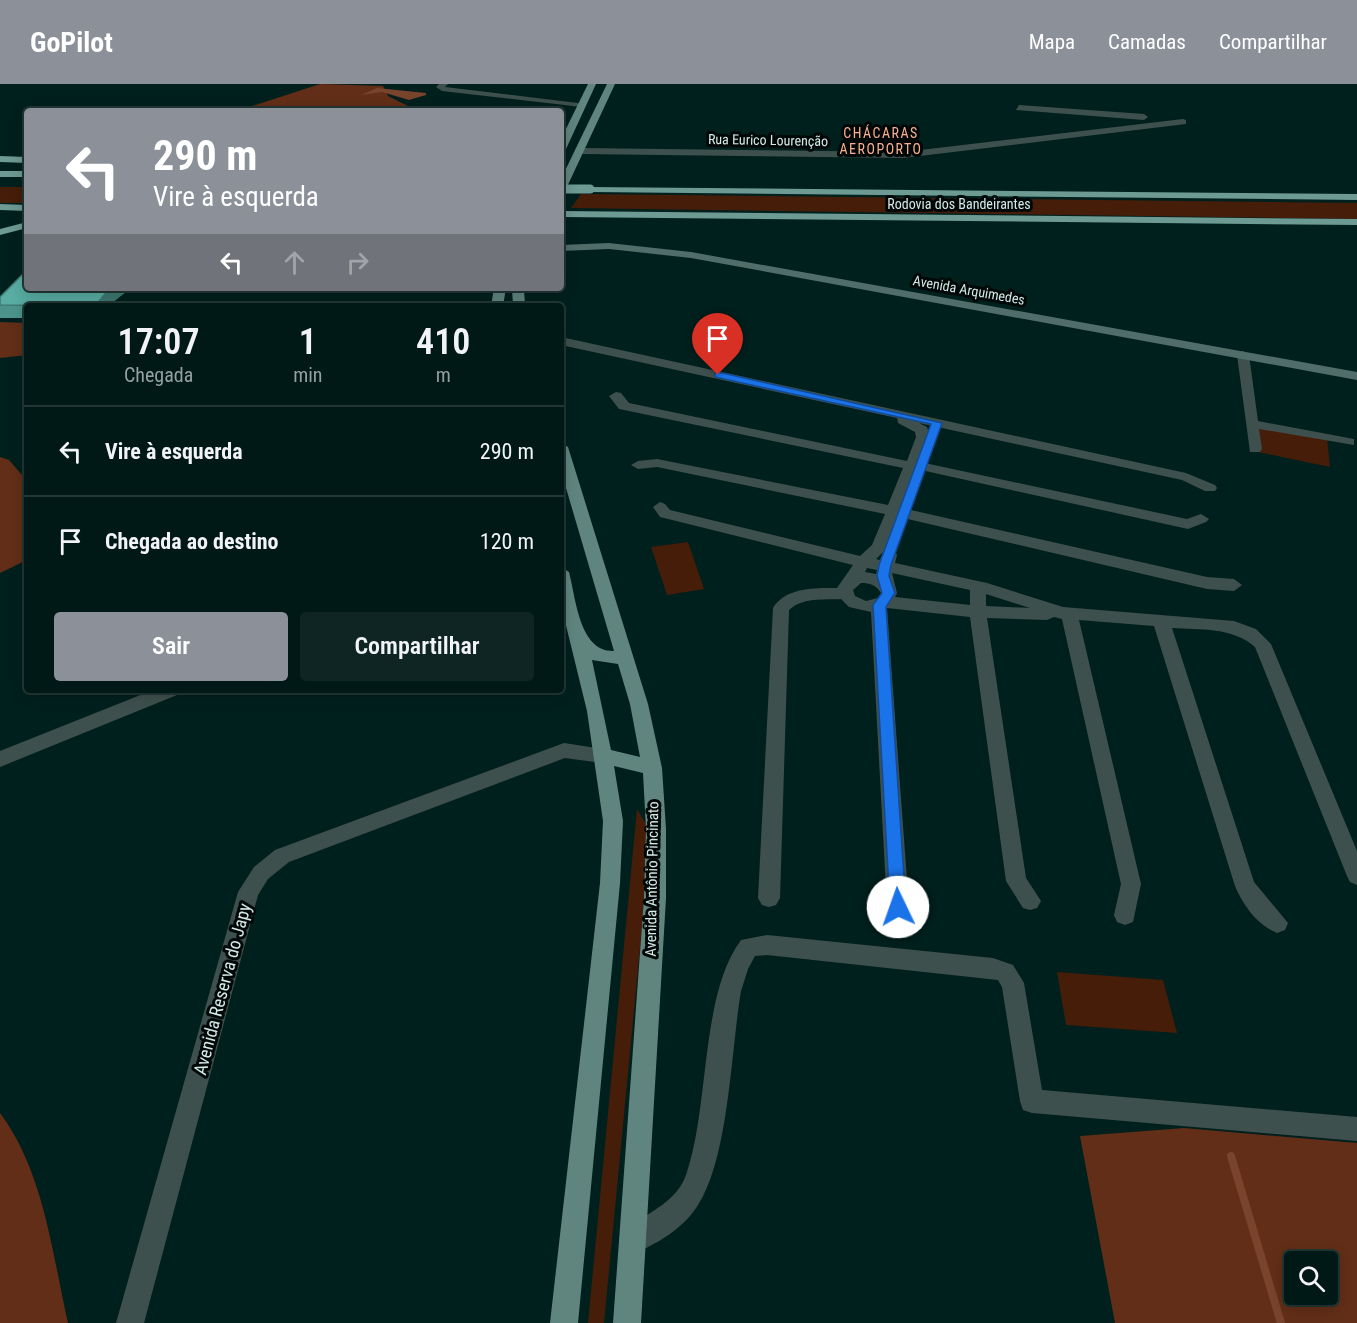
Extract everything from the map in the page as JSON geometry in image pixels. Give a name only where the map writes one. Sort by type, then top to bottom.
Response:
[{"type":"highway","points":[[0,159],[24,160]]},
{"type":"highway","points":[[0,174],[24,174]]},
{"type":"highway","points":[[0,182],[24,183]]},
{"type":"highway","name":"Rodovia dos Bandeirantes","points":[[564,189],[1357,197]]},
{"type":"highway","points":[[0,207],[24,207]]},
{"type":"highway","name":"Rodovia dos Bandeirantes","points":[[564,214],[1357,222]]},
{"type":"highway","points":[[0,232],[24,226]]},
{"type":"main road","points":[[564,143],[592,84]]},
{"type":"main road","points":[[582,104],[606,90]]},
{"type":"main road","points":[[564,183],[581,151],[606,90]]},
{"type":"main road","name":"Avenida Arquimedes","points":[[565,246],[645,248],[691,255],[1357,376]]},
{"type":"main road","name":"Avenida Antônio Pincinato","points":[[564,457],[639,704],[652,768],[656,830],[655,898],[627,1323]]},
{"type":"main road","points":[[564,583],[596,711],[613,821],[610,883],[564,1323]]},
{"type":"main road","points":[[578,636],[592,654],[603,659],[624,657]]},
{"type":"main road","points":[[602,755],[652,768]]},
{"type":"street","points":[[443,86],[582,104]]},
{"type":"street","name":"Rua Eurico Lourenção","points":[[1019,108],[1145,117],[1169,122]]},
{"type":"street","name":"Rua Eurico Lourenção","points":[[581,151],[903,155],[1183,122]]},
{"type":"street","points":[[564,342],[1186,477],[1210,488]]},
{"type":"street","points":[[564,351],[906,421],[922,430],[923,437],[917,466]]},
{"type":"street","points":[[1243,355],[1255,449]]},
{"type":"street","points":[[616,396],[624,406],[1188,524],[1201,519]]},
{"type":"street","points":[[898,907],[883,576],[899,513],[936,423]]},
{"type":"street","points":[[1253,424],[1349,442]]},
{"type":"street","points":[[638,465],[657,463],[899,513],[1207,583],[1234,585]]},
{"type":"street","points":[[660,507],[665,514],[978,587],[1065,614]]},
{"type":"street","points":[[848,586],[863,562],[879,547],[899,513]]},
{"type":"street","points":[[769,898],[781,608],[788,600],[800,596],[848,586],[871,578],[884,598]]},
{"type":"street","points":[[848,586],[858,605],[884,598],[978,612],[1065,614],[1161,621],[1234,627],[1250,633],[1263,644],[1357,876]]},
{"type":"street","points":[[978,587],[978,612],[1016,881],[1030,901]]},
{"type":"street","points":[[1065,614],[1131,884],[1125,915]]},
{"type":"street","points":[[1161,621],[1245,886],[1258,906],[1277,923]]},
{"type":"street","points":[[0,759],[164,693]]},
{"type":"street","name":"Avenida Reserva do Japy","points":[[130,1323],[249,892],[261,873],[282,856],[564,750],[602,755]]},
{"type":"street","points":[[633,1241],[670,1218],[691,1194],[702,1163],[727,1004],[738,961],[749,947],[767,945],[993,968],[1005,972],[1013,983],[1032,1101],[1357,1129]]},
{"type":"shaded area","points":[[320,84],[383,86],[388,96],[410,107],[409,108],[246,108]]},
{"type":"shaded area","points":[[377,88],[426,93],[426,95],[409,100],[382,92],[361,95]]},
{"type":"shaded area","points":[[0,187],[24,187],[24,203],[0,203]]},
{"type":"shaded area","points":[[581,194],[1357,203],[1357,219],[571,208]]},
{"type":"shaded area","points":[[0,322],[24,323],[24,355],[0,358]]},
{"type":"shaded area","points":[[1253,424],[1327,438],[1330,467],[1258,452]]},
{"type":"shaded area","points":[[0,457],[9,460],[24,475],[24,561],[0,573]]},
{"type":"shaded area","points":[[688,542],[704,589],[667,595],[651,547]]},
{"type":"shaded area","points":[[637,809],[651,833],[604,1323],[588,1323]]},
{"type":"shaded area","points":[[1057,972],[1163,980],[1177,1033],[1066,1025]]},
{"type":"shaded area","points":[[0,1113],[15,1136],[37,1187],[68,1323],[0,1323]]},
{"type":"shaded area","points":[[1184,1128],[1357,1143],[1357,1323],[1115,1323],[1080,1136]]},
{"type":"building","points":[[24,273],[24,291],[108,291],[98,303],[0,305],[0,297]]},
{"type":"waterway","points":[[1231,1156],[1281,1323]]},
{"type":"district","name":"CHÁCARAS AEROPORTO","points":[[881,142]]},
{"type":"route","points":[[718,375],[936,423],[885,565],[883,576],[889,593],[888,598],[879,605],[898,907]]}]
